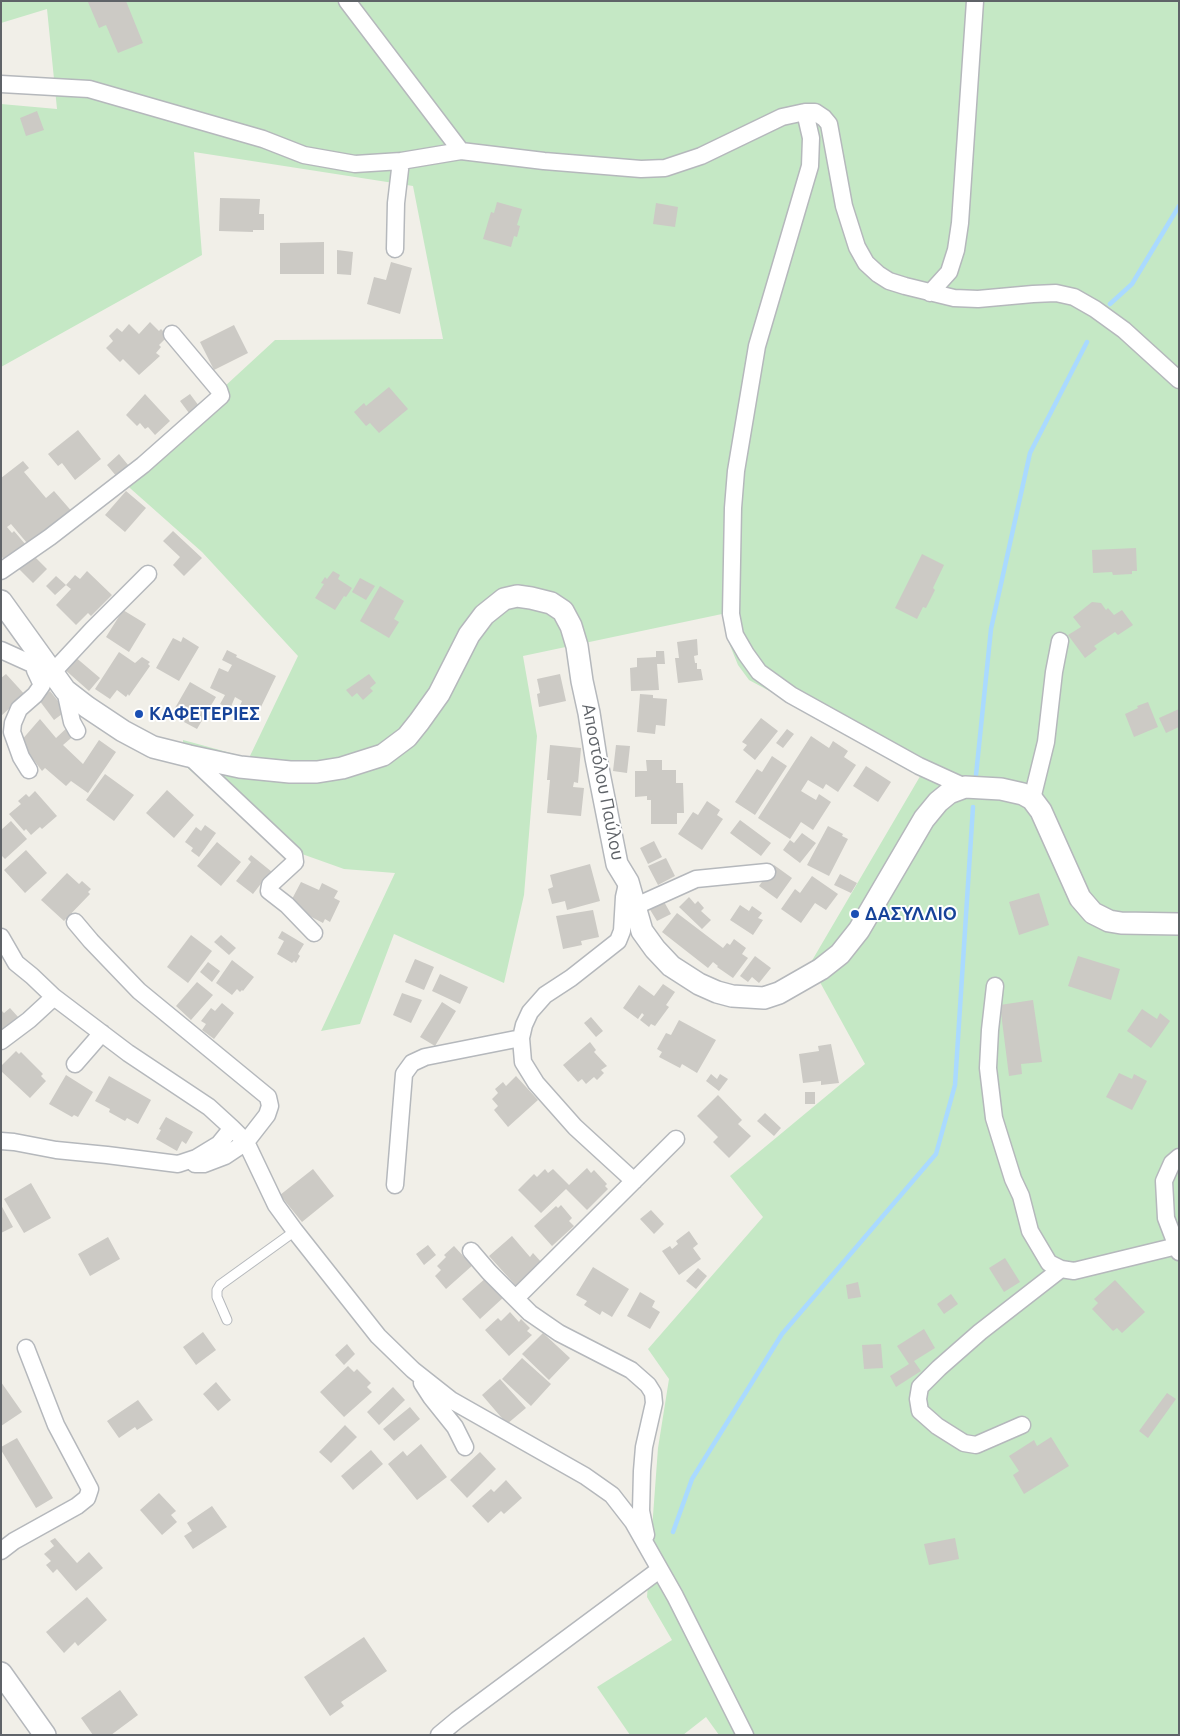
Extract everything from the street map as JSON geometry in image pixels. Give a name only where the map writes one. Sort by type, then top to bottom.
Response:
[{"type":"street","points":[[347,1],[461,151]]},
{"type":"street","points":[[930,293],[949,272],[958,241],[975,1]]},
{"type":"street","points":[[1,84],[89,89],[263,139],[304,155],[355,164],[401,161],[461,151],[641,169],[666,168],[701,156],[782,118],[805,112],[815,112],[829,124],[844,206],[857,247],[866,262],[878,274],[890,281],[954,298],[978,299],[1056,293],[1074,297],[1095,309],[1124,330],[1179,380]]},
{"type":"street","points":[[805,112],[811,138],[810,166],[757,346],[736,471],[733,508],[731,614],[735,635],[759,672],[791,695],[920,766],[965,787]]},
{"type":"street","points":[[395,249],[396,203],[401,161]]},
{"type":"street","points":[[1,571],[50,537],[143,465],[221,396],[219,390],[172,334]]},
{"type":"street","points":[[29,770],[14,743],[12,732],[7,727],[19,709],[40,690],[42,685],[35,670],[41,662],[92,630],[148,574]]},
{"type":"street","name":"Αποστόλου Παύλου","points":[[1,601],[41,662],[66,690],[86,707],[124,732],[153,747],[189,756],[240,767],[290,772],[318,772],[342,768],[383,755],[407,737],[420,722],[440,694],[469,635],[484,615],[504,599],[517,596],[552,604],[563,611],[571,626],[577,646],[582,681],[590,713],[596,758],[617,864],[628,882],[642,931],[671,966],[694,981],[717,992],[732,996],[764,998],[779,993],[821,969],[840,954],[859,930],[924,819],[938,802],[949,793],[965,787],[1001,789],[1023,794],[1032,799]]},
{"type":"street","points":[[1060,641],[1054,672],[1046,742],[1032,799],[1041,812],[1080,898],[1093,913],[1109,921],[1121,924],[1179,924]]},
{"type":"street","points":[[1,650],[41,662]]},
{"type":"street","points":[[66,690],[72,722],[77,731]]},
{"type":"street","points":[[189,756],[294,855],[295,862],[270,885],[269,892],[287,905],[314,933]]},
{"type":"street","points":[[636,906],[696,879],[767,872]]},
{"type":"street","points":[[628,882],[624,897],[622,931],[618,941],[546,995],[530,1012],[521,1038],[523,1062],[536,1083],[575,1128],[634,1181]]},
{"type":"street","points":[[1,1141],[56,1150],[107,1154],[178,1164],[204,1164],[225,1156],[246,1142],[267,1115],[270,1106],[268,1097],[139,991],[75,922]]},
{"type":"street","points":[[1,937],[16,963]]},
{"type":"street","points":[[1,955],[16,963],[54,997],[128,1054],[209,1107],[246,1142],[276,1205],[295,1231],[378,1336],[414,1370],[451,1400],[585,1476],[612,1495],[633,1522],[675,1596],[745,1735]]},
{"type":"street","points":[[995,986],[988,1068],[994,1118],[1012,1179],[1021,1196],[1030,1230],[1049,1263],[1060,1269],[1074,1271],[1178,1249],[1166,1218],[1164,1181],[1172,1164],[1179,1157]]},
{"type":"street","points":[[1,1041],[29,1020],[54,997]]},
{"type":"street","points":[[75,1064],[102,1034]]},
{"type":"street","points":[[396,1185],[404,1074],[412,1063],[425,1058],[521,1038]]},
{"type":"street","points":[[178,1164],[196,1158],[220,1144],[232,1128]]},
{"type":"street","points":[[516,1298],[676,1139]]},
{"type":"street","points":[[470,1251],[530,1313],[560,1333],[631,1370],[648,1385],[653,1393],[654,1403],[644,1447],[641,1511],[643,1526],[656,1564]]},
{"type":"street","points":[[1022,1425],[976,1445],[964,1443],[937,1426],[920,1411],[918,1399],[920,1387],[980,1332],[1060,1269]]},
{"type":"street","points":[[1,1551],[14,1541],[77,1506],[88,1498],[90,1490],[56,1425],[26,1348]]},
{"type":"street","points":[[414,1370],[431,1397],[455,1427],[465,1447]]},
{"type":"street","points":[[440,1735],[656,1564]]},
{"type":"street","points":[[1,1673],[45,1735]]},
{"type":"lane","points":[[227,1320],[217,1297],[217,1290],[220,1285],[295,1231]]},
{"type":"green space","points":[[1,1],[1179,1],[1179,1735],[719,1735],[706,1717],[683,1735],[630,1735],[597,1687],[672,1640],[647,1597],[658,1448],[669,1379],[648,1349],[763,1217],[730,1176],[865,1064],[810,964],[922,773],[749,680],[738,665],[727,638],[722,614],[523,656],[537,736],[524,895],[504,983],[394,934],[360,1024],[321,1031],[395,873],[344,869],[274,844],[183,764],[183,740],[249,758],[298,656],[202,552],[122,481],[275,340],[443,339],[413,186],[194,152],[202,255],[1,367],[1,104],[57,109],[47,9],[1,23]]},
{"type":"building","points":[[126,1],[143,43],[118,53],[106,25],[99,28],[88,2]]},
{"type":"building","points":[[37,111],[44,130],[26,136],[20,118]]},
{"type":"building","points":[[220,198],[260,199],[259,214],[264,214],[264,230],[253,230],[253,232],[219,231]]},
{"type":"building","points":[[497,202],[522,209],[517,225],[520,226],[517,237],[514,236],[511,247],[483,239],[491,212],[494,213]]},
{"type":"building","points":[[656,203],[678,207],[675,227],[653,224]]},
{"type":"building","points":[[324,242],[324,274],[280,274],[280,243]]},
{"type":"building","points":[[337,250],[353,252],[351,275],[337,274]]},
{"type":"building","points":[[391,262],[412,268],[400,314],[367,304],[374,277],[386,280]]},
{"type":"building","points":[[150,322],[159,331],[161,329],[168,336],[159,345],[161,347],[156,353],[160,356],[139,375],[123,359],[120,362],[106,348],[113,341],[109,336],[117,328],[122,332],[129,324],[139,334]]},
{"type":"building","points":[[234,325],[248,353],[214,370],[200,342]]},
{"type":"building","points":[[389,387],[408,409],[379,433],[370,423],[366,426],[354,412],[364,403],[366,406]]},
{"type":"building","points":[[145,394],[170,421],[155,435],[148,427],[145,429],[140,423],[137,426],[126,415]]},
{"type":"building","points":[[190,394],[199,406],[189,413],[180,401]]},
{"type":"building","points":[[78,430],[101,459],[75,480],[62,463],[58,466],[48,454]]},
{"type":"building","points":[[119,454],[129,466],[117,477],[107,465]]},
{"type":"building","points":[[23,461],[29,468],[24,472],[46,498],[54,491],[74,514],[32,549],[11,524],[7,527],[12,533],[14,531],[26,545],[6,562],[1,556],[1,478]]},
{"type":"building","points":[[126,491],[146,508],[125,532],[105,515]]},
{"type":"building","points":[[173,531],[202,558],[184,576],[173,565],[180,557],[163,541]]},
{"type":"building","points":[[1136,548],[1137,571],[1132,571],[1132,574],[1093,573],[1092,550]]},
{"type":"building","points":[[32,554],[47,569],[33,583],[18,568]]},
{"type":"building","points":[[922,554],[944,565],[926,608],[923,607],[917,619],[895,608]]},
{"type":"building","points":[[87,571],[112,595],[91,616],[88,613],[76,625],[56,605],[71,589],[66,585],[75,575],[80,579]]},
{"type":"building","points":[[333,571],[340,575],[338,579],[352,588],[335,610],[315,598],[324,584],[321,583],[325,577],[327,579]]},
{"type":"building","points":[[56,576],[66,585],[55,595],[46,586]]},
{"type":"building","points":[[360,578],[375,586],[366,600],[352,592]]},
{"type":"building","points":[[380,586],[404,601],[394,619],[399,622],[389,638],[360,621]]},
{"type":"building","points":[[1092,602],[1101,603],[1106,610],[1108,608],[1114,615],[1122,610],[1133,625],[1118,635],[1115,632],[1094,646],[1097,649],[1085,658],[1068,635],[1081,627],[1073,617]]},
{"type":"building","points":[[123,610],[146,624],[129,652],[106,637]]},
{"type":"building","points":[[183,637],[199,647],[179,681],[156,668],[173,638],[181,642]]},
{"type":"building","points":[[697,639],[698,655],[694,656],[695,663],[697,663],[697,669],[701,669],[703,680],[678,683],[675,658],[679,658],[677,642]]},
{"type":"building","points":[[227,650],[237,655],[236,657],[276,676],[259,711],[251,708],[247,717],[237,712],[242,701],[235,697],[230,709],[220,704],[225,695],[210,688],[219,668],[228,672],[232,665],[222,660]]},
{"type":"building","points":[[656,651],[664,651],[665,664],[657,664],[659,690],[631,691],[630,668],[637,667],[637,658],[656,657]]},
{"type":"building","points":[[119,652],[135,663],[142,657],[150,662],[148,664],[150,666],[129,696],[128,694],[126,697],[117,690],[110,699],[95,689]]},
{"type":"building","points":[[74,656],[100,678],[89,691],[63,668]]},
{"type":"building","points":[[6,674],[27,697],[12,706],[1,716],[1,678]]},
{"type":"building","points":[[369,674],[376,683],[370,688],[373,691],[363,700],[357,693],[352,697],[346,690]]},
{"type":"building","points":[[560,674],[566,701],[539,707],[537,694],[540,693],[537,679]]},
{"type":"building","points":[[190,682],[216,697],[197,729],[171,715]]},
{"type":"building","points":[[50,691],[66,711],[54,720],[39,700]]},
{"type":"building","points":[[640,694],[653,695],[653,698],[667,699],[665,726],[656,725],[655,734],[637,732]]},
{"type":"building","points":[[1148,702],[1158,727],[1134,737],[1125,714],[1138,708],[1137,706]]},
{"type":"building","points":[[1179,709],[1179,727],[1166,733],[1159,718]]},
{"type":"building","points":[[761,718],[778,731],[755,760],[743,750],[747,745],[742,742]]},
{"type":"building","points":[[40,719],[56,738],[70,725],[77,733],[63,745],[83,764],[99,740],[116,752],[88,793],[71,781],[66,786],[45,768],[42,771],[20,742]]},
{"type":"building","points":[[787,729],[794,734],[783,748],[776,743]]},
{"type":"building","points":[[811,736],[829,748],[833,741],[848,751],[844,757],[856,765],[838,792],[826,784],[823,789],[808,780],[801,791],[816,800],[819,794],[831,802],[813,830],[801,822],[790,839],[758,818]]},
{"type":"building","points":[[550,745],[581,748],[578,783],[574,782],[573,787],[584,788],[581,816],[547,813],[550,780],[547,780]]},
{"type":"building","points":[[616,745],[630,746],[627,773],[613,771]]},
{"type":"building","points":[[772,756],[787,766],[755,815],[735,802],[757,769],[762,772]]},
{"type":"building","points":[[646,760],[662,760],[662,770],[676,770],[676,783],[683,783],[684,813],[677,813],[677,824],[651,824],[651,800],[647,800],[647,796],[635,797],[635,771],[647,771]]},
{"type":"building","points":[[866,766],[891,782],[878,802],[853,786]]},
{"type":"building","points":[[105,774],[134,795],[114,821],[86,800]]},
{"type":"building","points":[[167,790],[194,815],[174,838],[146,813]]},
{"type":"building","points":[[35,791],[57,816],[42,829],[40,827],[31,835],[26,829],[24,831],[9,814],[21,804],[18,801],[26,794],[29,797]]},
{"type":"building","points":[[707,801],[720,810],[717,815],[723,819],[702,850],[678,834],[693,812],[698,815]]},
{"type":"building","points":[[740,820],[771,843],[761,856],[730,833]]},
{"type":"building","points":[[11,821],[27,839],[5,859],[1,855],[1,830]]},
{"type":"building","points":[[205,825],[216,833],[199,857],[191,851],[193,848],[185,842],[196,827],[201,831]]},
{"type":"building","points":[[828,826],[848,839],[829,876],[807,865]]},
{"type":"building","points":[[802,833],[816,843],[800,863],[783,850],[790,840],[794,843]]},
{"type":"building","points":[[654,841],[662,857],[648,864],[640,848]]},
{"type":"building","points":[[217,842],[241,862],[221,886],[197,866]]},
{"type":"building","points":[[26,850],[47,873],[25,893],[4,870]]},
{"type":"building","points":[[251,855],[272,872],[253,894],[236,881],[251,862],[248,859]]},
{"type":"building","points":[[666,858],[675,876],[658,885],[648,866]]},
{"type":"building","points":[[590,864],[600,901],[567,910],[565,901],[552,904],[548,889],[553,887],[550,875]]},
{"type":"building","points":[[774,865],[792,878],[777,899],[759,886]]},
{"type":"building","points":[[67,873],[79,884],[82,881],[91,889],[88,892],[90,894],[64,921],[41,900]]},
{"type":"building","points":[[840,874],[857,883],[851,893],[834,885]]},
{"type":"building","points":[[812,876],[838,894],[826,910],[815,903],[801,923],[781,909],[795,889],[800,893]]},
{"type":"building","points":[[301,882],[319,890],[322,883],[338,891],[334,898],[340,901],[330,922],[325,919],[323,923],[298,910],[300,906],[291,901]]},
{"type":"building","points":[[1039,893],[1049,925],[1019,935],[1009,902]]},
{"type":"building","points":[[689,897],[695,904],[698,901],[704,908],[701,911],[711,920],[702,929],[679,907]]},
{"type":"building","points":[[663,900],[671,914],[657,921],[649,908]]},
{"type":"building","points":[[740,905],[749,911],[752,906],[762,913],[758,918],[763,920],[753,935],[730,920]]},
{"type":"building","points":[[593,910],[599,937],[581,941],[582,945],[563,949],[556,916]]},
{"type":"building","points":[[677,913],[723,948],[727,943],[730,945],[734,939],[746,948],[742,954],[748,958],[733,978],[713,962],[708,968],[662,932]]},
{"type":"building","points":[[282,931],[304,944],[298,954],[300,956],[296,963],[294,961],[292,963],[277,954],[284,941],[278,938]]},
{"type":"building","points":[[191,935],[212,951],[188,983],[167,967]]},
{"type":"building","points":[[221,935],[236,948],[229,955],[214,942]]},
{"type":"building","points":[[755,956],[771,968],[759,983],[752,977],[748,982],[740,976]]},
{"type":"building","points":[[1078,956],[1120,969],[1111,1000],[1068,986]]},
{"type":"building","points":[[415,959],[434,967],[424,990],[405,982]]},
{"type":"building","points":[[232,960],[254,977],[243,991],[240,992],[237,989],[232,995],[216,983]]},
{"type":"building","points":[[208,962],[220,971],[212,982],[200,972]]},
{"type":"building","points":[[440,974],[468,987],[460,1004],[432,991]]},
{"type":"building","points":[[197,982],[213,995],[191,1020],[176,1006]]},
{"type":"building","points":[[663,984],[675,992],[666,1005],[669,1007],[655,1026],[651,1024],[649,1027],[640,1020],[644,1015],[642,1013],[638,1019],[623,1008],[639,985],[654,996]]},
{"type":"building","points":[[402,993],[422,1000],[411,1023],[393,1015]]},
{"type":"building","points":[[1033,1000],[1042,1062],[1021,1064],[1022,1074],[1009,1076],[1000,1005]]},
{"type":"building","points":[[442,1002],[456,1011],[435,1046],[420,1037]]},
{"type":"building","points":[[222,1003],[234,1013],[214,1039],[202,1030],[206,1024],[201,1021],[211,1008],[215,1011]]},
{"type":"building","points":[[10,1008],[19,1018],[1,1034],[1,1010],[4,1013]]},
{"type":"building","points":[[1142,1009],[1157,1019],[1160,1013],[1170,1021],[1151,1048],[1127,1031]]},
{"type":"building","points":[[591,1017],[603,1031],[596,1037],[584,1023]]},
{"type":"building","points":[[679,1020],[716,1040],[697,1073],[682,1064],[680,1068],[659,1057],[662,1052],[657,1049],[666,1033],[671,1035]]},
{"type":"building","points":[[590,1042],[596,1050],[594,1052],[607,1066],[601,1070],[604,1073],[597,1080],[594,1077],[586,1084],[582,1079],[578,1082],[563,1065]]},
{"type":"building","points":[[831,1044],[839,1083],[821,1085],[821,1081],[803,1083],[799,1054],[819,1051],[818,1046]]},
{"type":"building","points":[[16,1051],[19,1054],[21,1052],[43,1074],[41,1076],[46,1081],[30,1098],[1,1071],[1,1066]]},
{"type":"building","points":[[1119,1073],[1132,1079],[1134,1074],[1147,1081],[1132,1110],[1106,1097]]},
{"type":"building","points":[[711,1074],[717,1079],[720,1074],[728,1079],[719,1091],[706,1081]]},
{"type":"building","points":[[66,1075],[93,1092],[78,1117],[74,1115],[72,1117],[49,1104]]},
{"type":"building","points":[[109,1076],[151,1100],[138,1124],[127,1118],[125,1121],[109,1112],[110,1109],[95,1101]]},
{"type":"building","points":[[516,1076],[538,1100],[508,1127],[494,1110],[498,1106],[492,1099],[498,1093],[495,1089],[503,1082],[506,1086]]},
{"type":"building","points":[[805,1092],[815,1092],[815,1104],[805,1104]]},
{"type":"building","points":[[718,1095],[742,1120],[738,1124],[751,1136],[729,1158],[713,1142],[718,1137],[697,1116]]},
{"type":"building","points":[[765,1113],[781,1128],[774,1136],[757,1121]]},
{"type":"building","points":[[166,1117],[193,1132],[186,1144],[182,1141],[177,1151],[156,1139]]},
{"type":"building","points":[[587,1168],[591,1173],[594,1170],[607,1184],[605,1186],[608,1189],[587,1210],[566,1189],[541,1213],[518,1190],[534,1174],[537,1177],[545,1169],[548,1173],[553,1169],[569,1185]]},
{"type":"building","points":[[313,1169],[334,1196],[302,1222],[280,1195]]},
{"type":"building","points":[[31,1183],[51,1218],[24,1233],[4,1199]]},
{"type":"building","points":[[1,1205],[13,1227],[1,1233]]},
{"type":"building","points":[[561,1205],[572,1218],[569,1221],[574,1226],[552,1246],[534,1226],[556,1206],[558,1208]]},
{"type":"building","points":[[651,1210],[664,1224],[654,1234],[640,1219]]},
{"type":"building","points":[[689,1231],[698,1244],[693,1248],[701,1259],[679,1275],[662,1251],[670,1246],[672,1249],[678,1244],[676,1241]]},
{"type":"building","points":[[512,1236],[530,1257],[533,1253],[543,1264],[517,1287],[489,1256]]},
{"type":"building","points":[[108,1237],[120,1259],[90,1276],[78,1254]]},
{"type":"building","points":[[428,1245],[436,1255],[424,1265],[416,1254]]},
{"type":"building","points":[[454,1246],[466,1259],[468,1257],[474,1264],[446,1289],[435,1276],[441,1270],[437,1266],[446,1257],[444,1255]]},
{"type":"building","points":[[1005,1258],[1020,1282],[1004,1292],[989,1268]]},
{"type":"building","points":[[593,1267],[629,1289],[612,1317],[602,1311],[600,1315],[584,1305],[587,1301],[576,1295]]},
{"type":"building","points":[[698,1268],[707,1276],[696,1289],[686,1281]]},
{"type":"building","points":[[487,1277],[505,1296],[480,1319],[462,1299]]},
{"type":"building","points":[[1115,1280],[1145,1312],[1122,1333],[1117,1328],[1113,1331],[1092,1309],[1098,1303],[1094,1299]]},
{"type":"building","points":[[858,1282],[861,1297],[848,1299],[846,1285]]},
{"type":"building","points":[[640,1292],[655,1301],[652,1307],[660,1312],[650,1329],[627,1316]]},
{"type":"building","points":[[951,1294],[958,1304],[944,1314],[937,1304]]},
{"type":"building","points":[[510,1312],[519,1322],[521,1319],[530,1328],[527,1331],[532,1335],[509,1356],[485,1330],[498,1318],[501,1321]]},
{"type":"building","points":[[924,1329],[935,1348],[914,1361],[921,1371],[896,1387],[890,1376],[909,1364],[897,1346]]},
{"type":"building","points":[[203,1332],[216,1350],[196,1365],[183,1347]]},
{"type":"building","points":[[543,1333],[570,1358],[549,1380],[522,1354]]},
{"type":"building","points":[[347,1344],[355,1354],[344,1365],[335,1355]]},
{"type":"building","points":[[881,1344],[883,1368],[864,1369],[862,1345]]},
{"type":"building","points":[[522,1358],[551,1384],[531,1406],[502,1379]]},
{"type":"building","points":[[348,1366],[354,1372],[357,1369],[371,1383],[367,1387],[372,1392],[344,1417],[320,1392]]},
{"type":"building","points":[[500,1379],[526,1408],[507,1424],[482,1395]]},
{"type":"building","points":[[1,1382],[22,1412],[1,1426]]},
{"type":"building","points":[[216,1382],[231,1400],[218,1411],[203,1394]]},
{"type":"building","points":[[393,1387],[405,1400],[379,1425],[367,1412]]},
{"type":"building","points":[[1167,1393],[1176,1399],[1148,1438],[1139,1431]]},
{"type":"building","points":[[138,1400],[153,1420],[137,1430],[135,1427],[119,1438],[107,1421]]},
{"type":"building","points":[[410,1407],[420,1419],[394,1441],[383,1429]]},
{"type":"building","points":[[345,1425],[357,1437],[331,1463],[319,1452]]},
{"type":"building","points":[[1051,1437],[1069,1466],[1024,1494],[1013,1475],[1019,1471],[1009,1456],[1034,1440],[1037,1446]]},
{"type":"building","points":[[17,1438],[53,1498],[36,1508],[1,1450],[1,1447]]},
{"type":"building","points":[[421,1444],[447,1477],[417,1500],[388,1464],[403,1451],[407,1456]]},
{"type":"building","points":[[371,1450],[383,1464],[353,1490],[341,1476]]},
{"type":"building","points":[[480,1452],[496,1469],[467,1498],[450,1480]]},
{"type":"building","points":[[506,1480],[522,1498],[504,1514],[501,1511],[488,1523],[472,1506],[491,1489],[494,1492]]},
{"type":"building","points":[[159,1493],[176,1511],[171,1515],[177,1522],[162,1535],[140,1510]]},
{"type":"building","points":[[212,1506],[227,1527],[193,1549],[184,1536],[192,1531],[187,1523]]},
{"type":"building","points":[[55,1538],[77,1563],[89,1552],[103,1568],[76,1591],[57,1569],[53,1573],[46,1565],[51,1561],[44,1554],[54,1546],[50,1541]]},
{"type":"building","points":[[955,1538],[959,1559],[929,1565],[924,1544]]},
{"type":"building","points":[[87,1597],[107,1620],[78,1646],[75,1642],[64,1653],[46,1632]]},
{"type":"building","points":[[364,1637],[387,1671],[341,1702],[344,1706],[330,1716],[304,1677]]},
{"type":"building","points":[[120,1690],[138,1715],[111,1735],[93,1735],[81,1718]]},
{"type":"waterway","points":[[1110,304],[1132,284],[1179,206]]},
{"type":"waterway","points":[[976,775],[991,629],[1030,453],[1087,342]]},
{"type":"waterway","points":[[673,1532],[692,1479],[782,1334],[936,1154],[955,1085],[973,807]]},
{"type":"place","name":"ΚΑΦΕΤΕΡΙΕΣ","points":[[139,714]]},
{"type":"place","name":"ΔΑΣΥΛΛΙΟ","points":[[855,914]]}]
